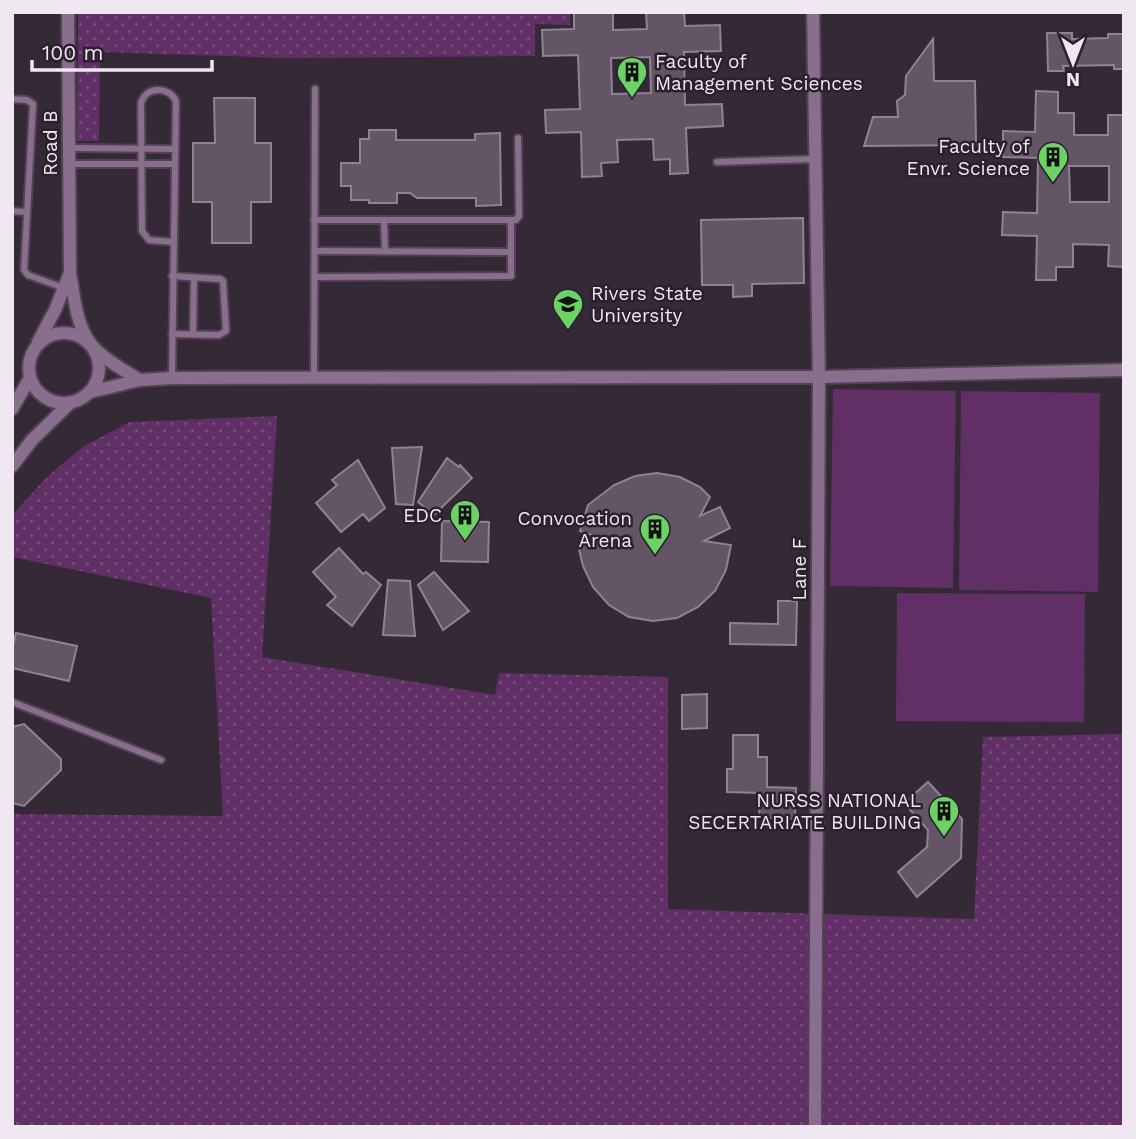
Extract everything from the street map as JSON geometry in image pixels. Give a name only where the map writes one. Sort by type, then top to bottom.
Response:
[{"type":"street","name":"Road B","points":[[68,12],[70,272]]},
{"type":"street","name":"Lane F","points":[[813,12],[820,377],[815,1127]]},
{"type":"street","points":[[70,272],[55,310],[29,362],[30,378],[35,387],[51,400],[71,402]]},
{"type":"street","points":[[70,272],[77,312],[99,362],[96,383],[90,392]]},
{"type":"street","points":[[35,348],[42,340],[62,332],[72,333],[140,380]]},
{"type":"street","points":[[12,466],[32,440],[71,402],[90,392],[140,380],[820,377],[1124,370]]},
{"type":"street","points":[[12,409],[30,378]]},
{"type":"lane","points":[[314,378],[315,89]]},
{"type":"lane","points":[[172,379],[176,101],[173,94],[167,90],[149,91],[141,103],[142,231],[149,240],[173,242]]},
{"type":"lane","points":[[12,99],[27,100],[33,104],[24,270],[28,275],[64,288]]},
{"type":"lane","points":[[314,220],[511,221],[519,216],[518,138]]},
{"type":"lane","points":[[69,148],[175,149]]},
{"type":"lane","points":[[717,162],[815,159]]},
{"type":"lane","points":[[69,164],[175,164]]},
{"type":"lane","points":[[12,211],[26,212]]},
{"type":"lane","points":[[384,220],[385,251]]},
{"type":"lane","points":[[315,277],[511,276],[511,221]]},
{"type":"lane","points":[[315,251],[511,251]]},
{"type":"lane","points":[[172,276],[223,281],[226,331],[219,335],[172,334]]},
{"type":"lane","points":[[193,334],[194,278]]},
{"type":"lane","points":[[12,702],[161,760]]},
{"type":"shaded area","points":[[78,12],[570,12],[570,25],[535,24],[535,56],[288,58],[100,52],[99,141],[77,141]]},
{"type":"shaded area","points":[[833,389],[956,391],[953,588],[830,586]]},
{"type":"shaded area","points":[[961,391],[1100,393],[1098,592],[959,590]]},
{"type":"shaded area","points":[[277,416],[262,657],[495,695],[499,673],[668,677],[668,909],[974,919],[983,737],[1124,734],[1124,1127],[12,1127],[12,814],[223,816],[211,598],[12,557],[12,515],[48,476],[84,446],[130,422]]},
{"type":"shaded area","points":[[897,593],[1085,594],[1084,722],[896,721]]},
{"type":"building","name":"Faculty of Management Sciences","points":[[574,12],[613,12],[613,30],[647,29],[646,12],[684,12],[685,26],[720,25],[721,51],[684,52],[685,105],[722,104],[723,126],[686,128],[688,173],[670,174],[670,159],[654,160],[653,139],[617,140],[618,162],[601,163],[602,176],[582,177],[581,132],[546,133],[545,110],[580,109],[578,55],[543,56],[542,30],[574,29]],"holes":[[[650,57],[651,93],[612,94],[611,58]]]},
{"type":"building","points":[[1047,33],[1072,33],[1072,39],[1108,38],[1108,34],[1124,34],[1124,69],[1114,69],[1114,65],[1063,66],[1064,71],[1048,71]]},
{"type":"building","points":[[933,39],[934,81],[975,81],[976,145],[864,146],[873,117],[898,117],[897,101],[905,95],[906,76]]},
{"type":"building","name":"Faculty of Envr. Science","points":[[1036,91],[1058,92],[1058,113],[1074,113],[1074,135],[1108,135],[1108,115],[1124,115],[1124,267],[1108,266],[1109,245],[1073,244],[1073,267],[1056,267],[1056,280],[1036,280],[1037,236],[1002,235],[1003,212],[1037,213],[1038,158],[1003,157],[1003,131],[1035,132]],"holes":[[[1069,166],[1109,166],[1109,202],[1070,202]]]},
{"type":"building","points":[[214,98],[255,98],[255,143],[271,143],[271,202],[251,202],[251,243],[212,243],[212,202],[193,202],[193,143],[215,143]]},
{"type":"building","points":[[369,130],[396,130],[396,140],[475,140],[475,134],[500,133],[501,205],[476,206],[476,198],[417,198],[410,193],[397,193],[397,203],[351,200],[351,186],[341,186],[341,163],[360,163],[360,139],[369,139]]},
{"type":"building","points":[[803,218],[804,283],[752,284],[752,296],[733,297],[733,285],[702,285],[701,220]]},
{"type":"building","name":"EDC","points":[[422,447],[413,505],[396,504],[392,448]]},
{"type":"building","name":"EDC","points":[[447,458],[459,467],[460,465],[472,478],[434,515],[418,502]]},
{"type":"building","points":[[358,460],[385,508],[369,521],[363,514],[341,532],[316,503],[337,485],[332,480]]},
{"type":"building","name":"Convocation Arena","points":[[657,473],[680,477],[700,487],[710,497],[700,516],[720,507],[730,528],[704,541],[731,545],[726,570],[715,591],[698,607],[677,618],[653,621],[629,617],[609,605],[593,587],[583,566],[578,545],[604,539],[580,531],[588,505],[614,485],[635,476]]},
{"type":"building","name":"EDC","points":[[442,521],[489,522],[488,562],[441,561]]},
{"type":"building","points":[[339,548],[363,574],[366,572],[381,585],[352,626],[327,605],[336,597],[313,572]]},
{"type":"building","name":"EDC","points":[[434,572],[469,611],[443,630],[418,585]]},
{"type":"building","name":"EDC","points":[[388,580],[410,581],[415,636],[383,635]]},
{"type":"building","points":[[778,601],[797,601],[796,645],[730,644],[730,623],[778,624]]},
{"type":"building","points":[[16,633],[77,646],[69,681],[12,668]]},
{"type":"building","points":[[707,694],[707,728],[682,729],[682,695]]},
{"type":"building","points":[[24,724],[61,759],[61,770],[24,806],[12,803],[12,727]]},
{"type":"building","points":[[733,735],[758,735],[758,757],[767,757],[767,787],[796,788],[795,819],[759,818],[760,793],[727,792],[727,769],[733,769]]},
{"type":"building","name":"NURSS NATIONAL SECERTARIATE BUILDING","points":[[928,782],[962,819],[961,858],[917,897],[898,872],[927,847],[928,830],[904,803]]},
{"type":"place","name":"Faculty of Management Sciences","points":[[632,99]]},
{"type":"place","name":"Faculty of Envr. Science","points":[[1053,184]]},
{"type":"place","name":"Rivers State University","points":[[568,331]]},
{"type":"place","name":"EDC","points":[[465,542]]},
{"type":"place","name":"Convocation Arena","points":[[655,556]]},
{"type":"place","name":"NURSS NATIONAL SECERTARIATE BUILDING","points":[[944,838]]}]
